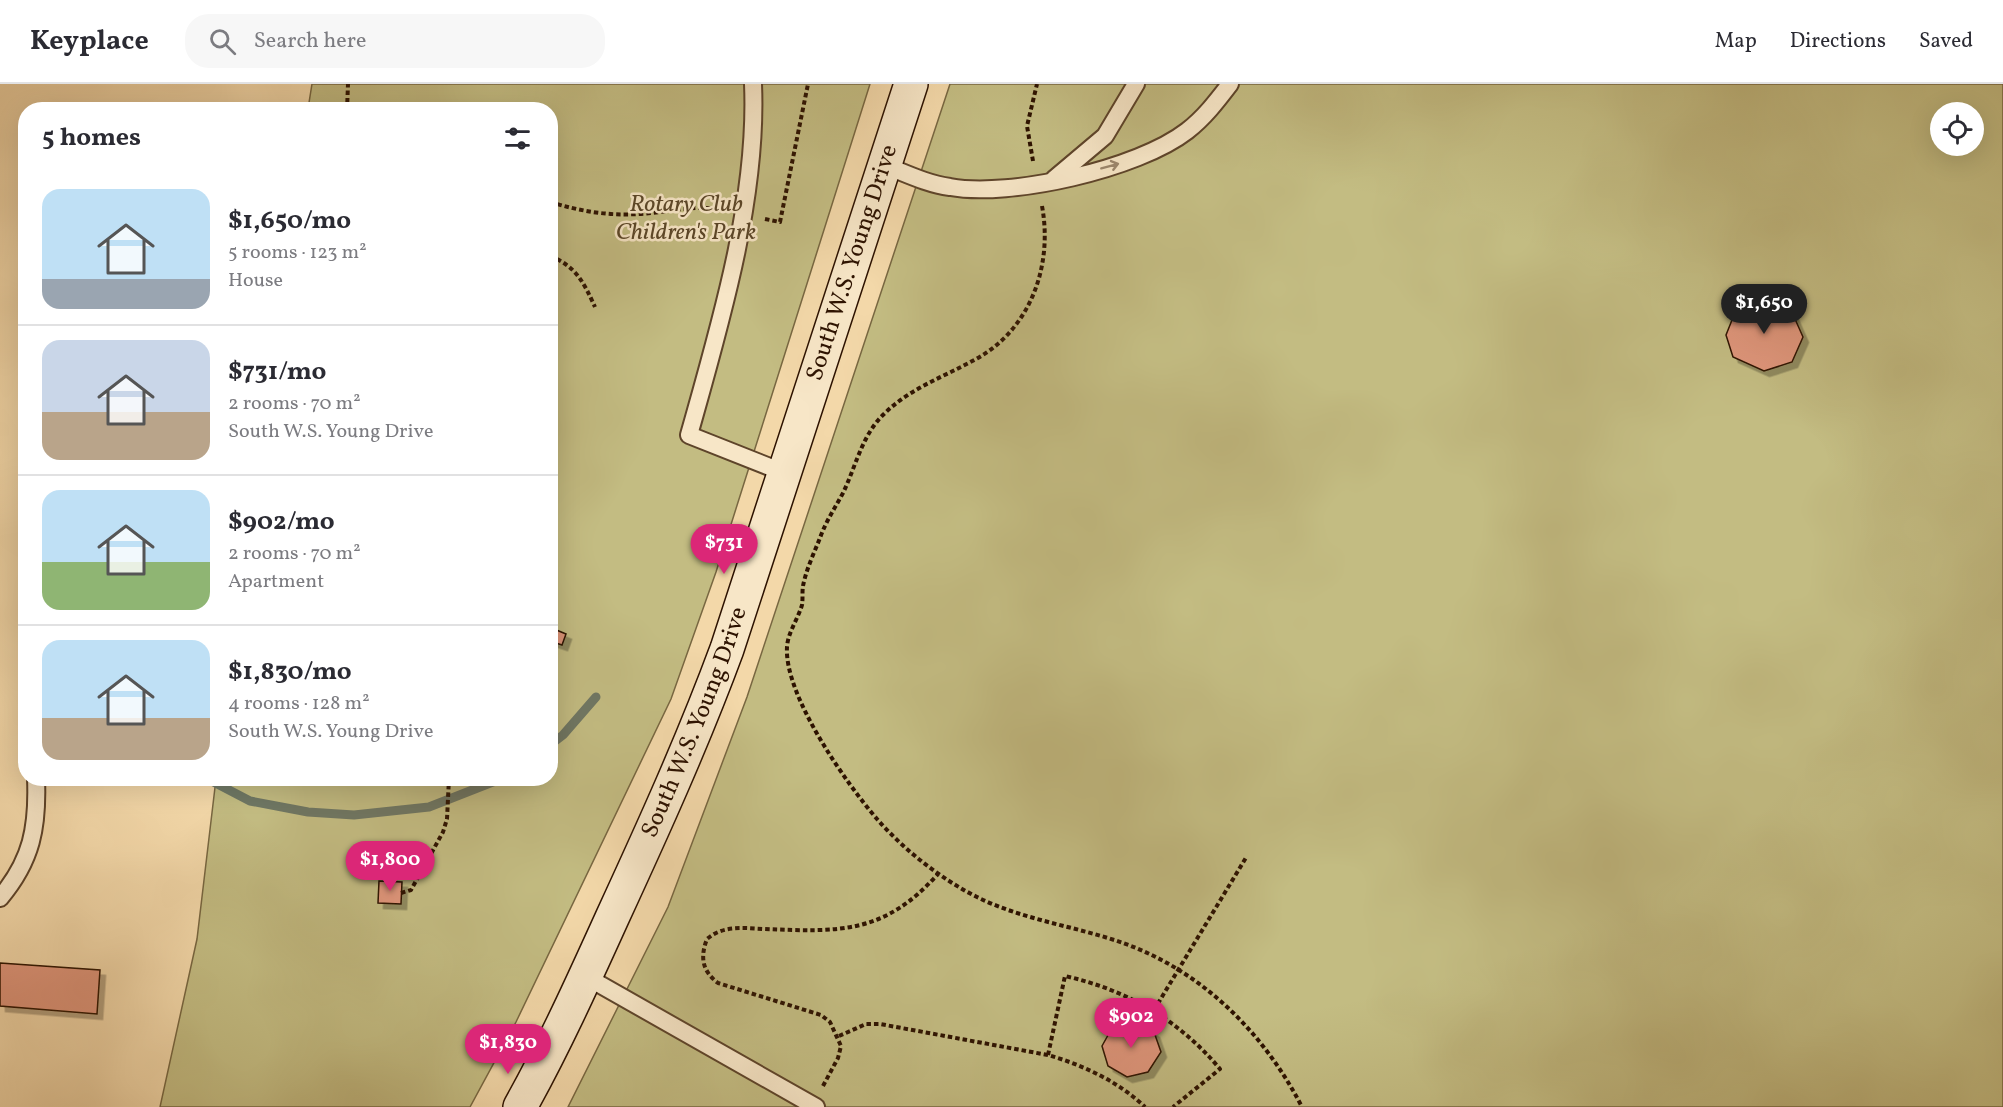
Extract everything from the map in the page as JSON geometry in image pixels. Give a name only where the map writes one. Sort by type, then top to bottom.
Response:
[{"type":"main road","name":"South W.S. Young Drive","points":[[520,1107],[585,976],[697,728],[727,649],[911,84]]},
{"type":"lane","points":[[753,84],[754,133],[743,215],[711,355],[689,435],[784,473]]},
{"type":"lane","points":[[1053,180],[1106,136],[1136,84]]},
{"type":"lane","points":[[884,165],[948,187],[973,190],[1018,187],[1053,180],[1112,166],[1162,146],[1186,131],[1213,107],[1230,84]]},
{"type":"lane","points":[[0,898],[31,849],[37,802],[36,786]]},
{"type":"lane","points":[[585,976],[810,1105]]},
{"type":"path","points":[[347,102],[348,84]]},
{"type":"path","points":[[758,218],[780,222],[808,84]]},
{"type":"path","points":[[1034,167],[1027,126],[1037,84]]},
{"type":"path","points":[[1041,197],[1046,238],[1045,256],[1033,297],[1022,318],[993,349],[903,398],[876,422],[866,436],[842,496],[826,519],[803,584],[802,603],[787,644],[787,657],[796,693],[818,735],[861,800],[878,821],[938,874],[977,897],[1011,911],[1125,944],[1179,969],[1238,1017],[1283,1073],[1302,1107]]},
{"type":"path","points":[[558,205],[578,211],[618,215],[702,207],[727,211]]},
{"type":"path","points":[[558,260],[569,265],[582,279],[595,307]]},
{"type":"path","points":[[401,893],[411,890],[443,831],[447,819],[449,786]]},
{"type":"path","points":[[1154,1010],[1247,856]]},
{"type":"path","points":[[810,1105],[838,1058],[842,1046],[839,1036],[830,1022],[809,1010],[718,983],[709,976],[702,958],[707,939],[724,929],[815,931],[862,926],[904,907],[938,874]]},
{"type":"path","points":[[1048,1055],[1065,976],[1092,982],[1154,1010],[1188,1035],[1220,1069],[1173,1107]]},
{"type":"path","points":[[839,1036],[866,1024],[879,1024],[1048,1055],[1067,1060],[1114,1084],[1132,1094],[1145,1107]]},
{"type":"green space","name":"Rotary Club Children's Park","points":[[312,84],[870,84],[716,572],[671,699],[516,1022],[470,1107],[160,1107],[197,939],[215,786],[558,786],[558,102],[309,102]]},
{"type":"green space","points":[[950,84],[2003,84],[2003,1107],[568,1107],[668,907],[747,697]]},
{"type":"building","points":[[1761,298],[1791,310],[1803,337],[1792,362],[1764,371],[1733,357],[1726,335],[1736,310]]},
{"type":"building","points":[[558,631],[566,634],[562,645],[558,644]]},
{"type":"building","points":[[379,881],[402,882],[401,904],[378,903]]},
{"type":"building","points":[[0,963],[100,970],[97,1014],[0,1006]]},
{"type":"building","points":[[1132,1020],[1154,1032],[1161,1052],[1148,1072],[1127,1077],[1108,1066],[1102,1046],[1112,1028]]},
{"type":"waterway","points":[[558,739],[596,697]]},
{"type":"waterway","points":[[221,786],[250,801],[308,812],[354,815],[429,807],[483,786]]}]
